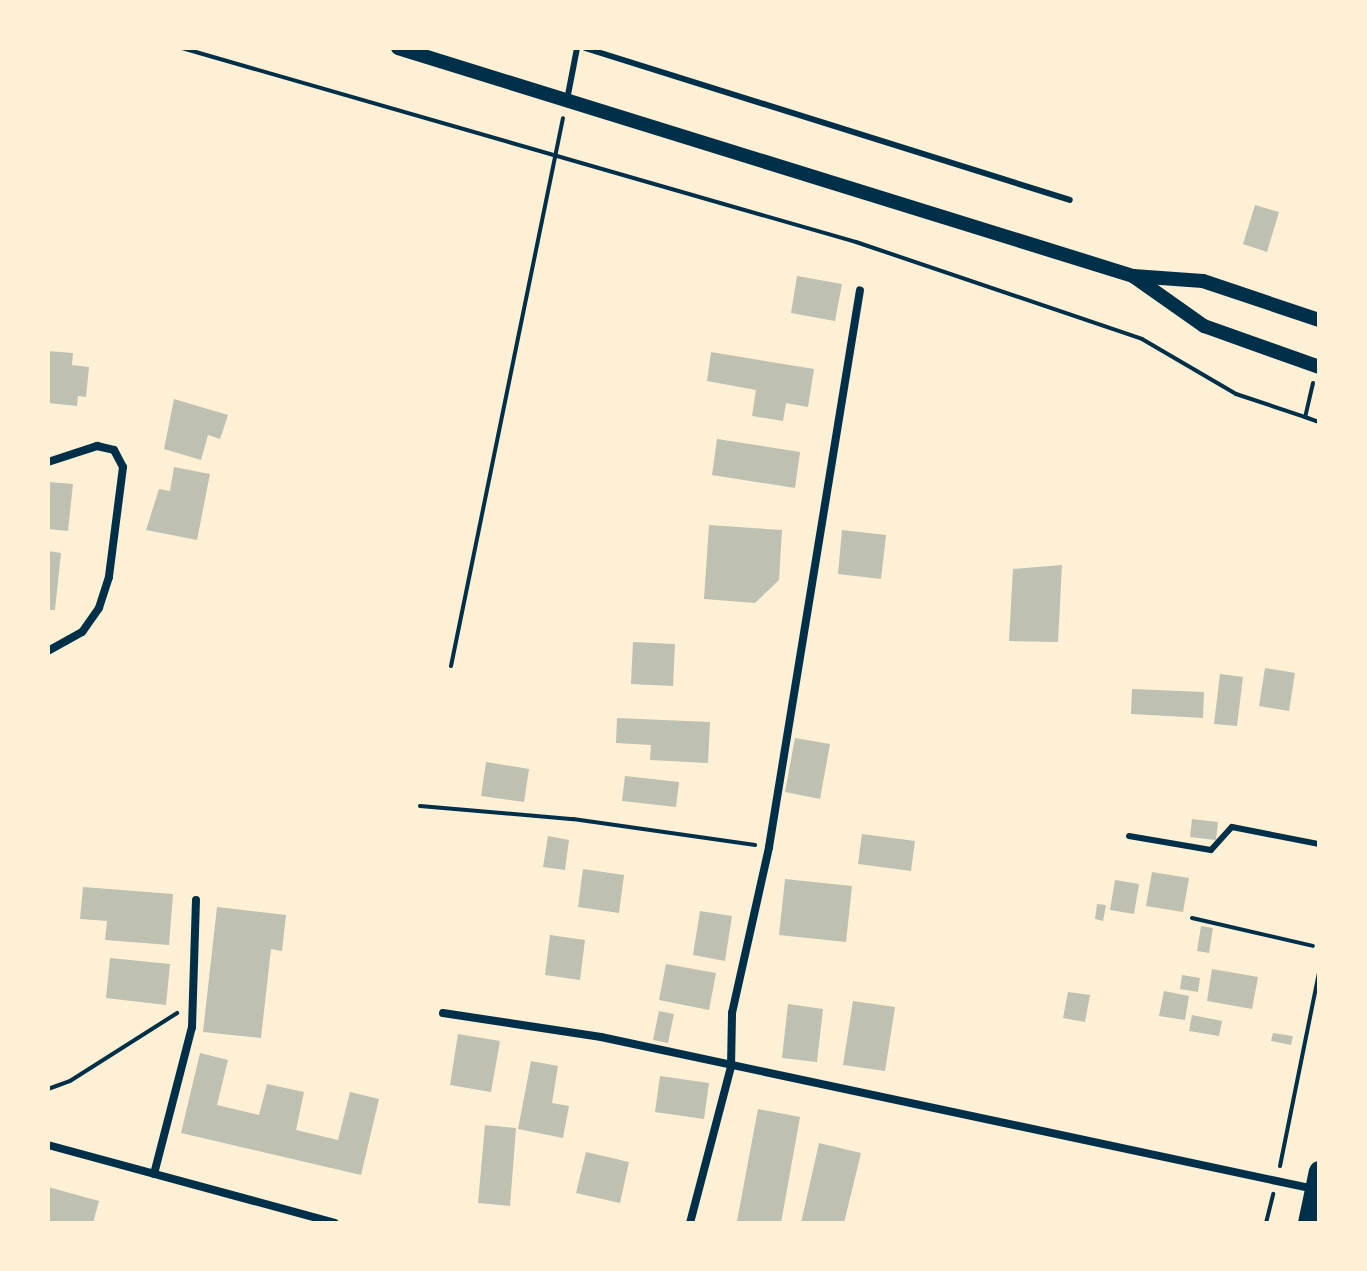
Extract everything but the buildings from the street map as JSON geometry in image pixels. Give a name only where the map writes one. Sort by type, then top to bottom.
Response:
[{"type":"main road","points":[[1308,1223],[1317,1180]]},
{"type":"street","points":[[398,48],[1133,276],[1203,281],[1319,320]]},
{"type":"street","points":[[1133,276],[1204,326],[1318,367]]},
{"type":"street","points":[[690,1223],[731,1067],[732,1013],[769,847],[860,290]]},
{"type":"street","points":[[48,462],[97,446],[114,450],[123,467],[109,577],[99,608],[82,632],[48,651]]},
{"type":"street","points":[[154,1174],[194,1004],[196,900]]},
{"type":"street","points":[[443,1013],[601,1037],[731,1067],[1277,1177],[1317,1180]]},
{"type":"street","points":[[48,1145],[335,1223]]},
{"type":"lane","points":[[567,100],[577,48]]},
{"type":"lane","points":[[585,48],[1070,200]]},
{"type":"lane","points":[[1129,836],[1211,850],[1232,827],[1319,844]]},
{"type":"path","points":[[182,48],[856,242],[1142,339],[1236,394],[1319,422]]},
{"type":"path","points":[[451,666],[567,100]]},
{"type":"path","points":[[1305,417],[1318,367]]},
{"type":"path","points":[[420,806],[573,819],[769,847]]},
{"type":"path","points":[[1192,918],[1313,946]]},
{"type":"path","points":[[1266,1223],[1319,973]]},
{"type":"path","points":[[48,1089],[70,1081],[194,1004]]}]
